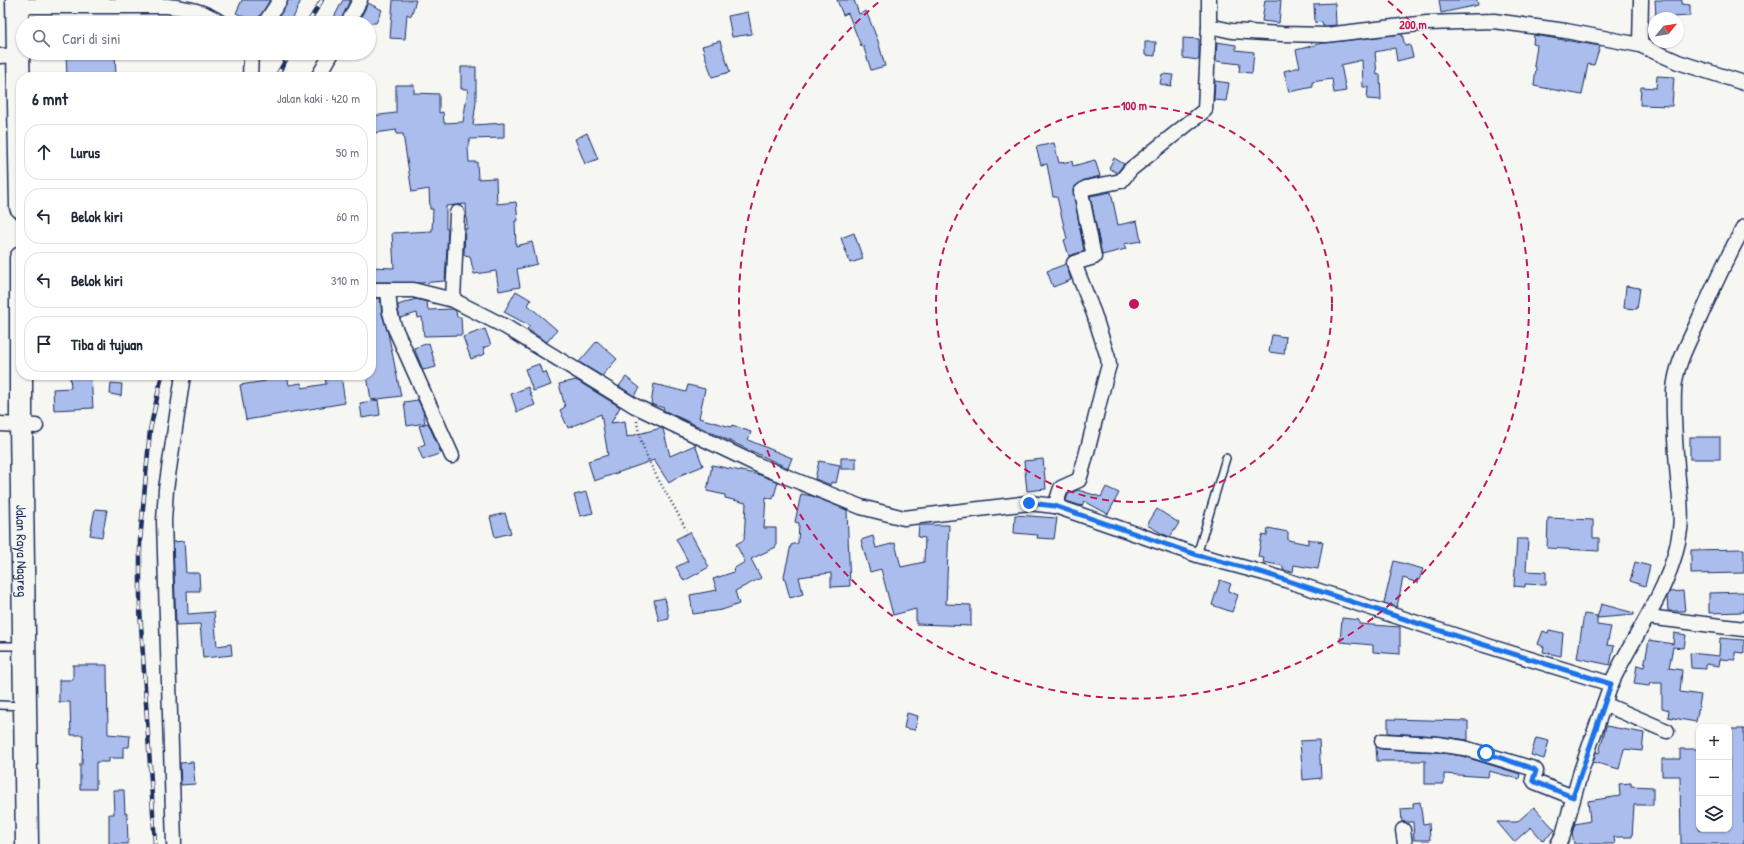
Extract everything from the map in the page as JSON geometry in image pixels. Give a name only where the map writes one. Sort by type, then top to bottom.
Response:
[{"type":"highway","points":[[17,60],[17,72]]},
{"type":"highway","points":[[21,60],[29,72]]},
{"type":"highway","name":"Jalan Raya Nagreg","points":[[20,380],[19,424],[27,844]]},
{"type":"highway","name":"Jalan Raya Nagreg","points":[[33,380],[19,424],[42,844]]},
{"type":"street","points":[[270,16],[280,0]]},
{"type":"street","points":[[352,16],[360,0]]},
{"type":"street","points":[[1055,506],[1062,488],[1079,480],[1090,444],[1093,424],[1109,365],[1094,314],[1074,263],[1094,257],[1081,192],[1086,188],[1121,181],[1131,169],[1205,110],[1209,0]]},
{"type":"street","points":[[1640,45],[1641,0]]},
{"type":"street","points":[[25,7],[167,6],[191,9],[211,16]]},
{"type":"street","points":[[1209,26],[1232,31],[1274,34],[1326,35],[1427,23],[1494,21],[1566,31],[1640,45],[1678,62],[1744,83]]},
{"type":"street","points":[[250,72],[251,60]]},
{"type":"street","points":[[321,72],[328,60]]},
{"type":"street","points":[[453,300],[457,213]]},
{"type":"street","points":[[1559,844],[1563,835],[1573,797],[1611,684],[1662,589],[1680,530],[1681,506],[1677,466],[1674,390],[1678,371],[1685,349],[1728,254],[1744,227]]},
{"type":"street","points":[[376,290],[413,290],[453,300],[506,327],[636,406],[758,465],[861,507],[904,518],[1029,503],[1055,506],[1197,555],[1264,573],[1475,642],[1611,684]]},
{"type":"street","points":[[388,290],[390,312],[394,326],[452,456]]},
{"type":"street","points":[[174,844],[164,521],[166,489],[182,380]]},
{"type":"street","points":[[1648,617],[1744,630]]},
{"type":"street","points":[[1604,704],[1667,730]]},
{"type":"street","points":[[1382,741],[1437,744],[1486,753],[1534,769],[1536,771],[1533,780],[1535,782],[1573,797]]},
{"type":"street","points":[[1403,830],[1405,844]]},
{"type":"lane","points":[[1197,555],[1226,458]]},
{"type":"lane","points":[[0,646],[24,646]]},
{"type":"lane","points":[[0,705],[25,706]]},
{"type":"path","points":[[636,406],[639,438],[649,463],[686,530]]},
{"type":"building","points":[[242,0],[270,0],[261,16],[242,16],[236,13]]},
{"type":"building","points":[[288,0],[301,0],[294,16],[279,16]]},
{"type":"building","points":[[343,0],[350,0],[343,16],[335,16]]},
{"type":"building","points":[[393,0],[416,0],[411,16],[407,14],[405,39],[390,38]]},
{"type":"building","points":[[837,0],[854,0],[859,14],[866,11],[878,41],[885,66],[871,70],[863,45],[861,46],[848,13],[843,15]]},
{"type":"building","points":[[1265,0],[1281,0],[1279,23],[1262,21]]},
{"type":"building","points":[[1439,0],[1477,0],[1478,5],[1441,13]]},
{"type":"building","points":[[1655,0],[1682,0],[1681,4],[1690,5],[1690,16],[1684,16],[1684,12],[1656,12]]},
{"type":"building","points":[[368,3],[382,10],[376,23],[376,16],[362,16]]},
{"type":"building","points":[[1335,3],[1336,25],[1323,26],[1322,22],[1315,23],[1314,4]]},
{"type":"building","points":[[748,12],[752,34],[732,37],[728,16]]},
{"type":"building","points":[[1402,34],[1405,46],[1410,45],[1413,57],[1397,61],[1395,48],[1375,52],[1377,75],[1380,74],[1381,100],[1367,99],[1368,87],[1363,87],[1362,60],[1341,65],[1346,91],[1334,93],[1332,79],[1312,82],[1313,87],[1289,92],[1284,71],[1300,67],[1296,50],[1323,43]]},
{"type":"building","points":[[1534,35],[1600,46],[1594,65],[1588,64],[1582,95],[1534,86],[1536,67],[1534,66],[1537,45],[1533,44]]},
{"type":"building","points":[[1183,38],[1199,39],[1199,60],[1183,58]]},
{"type":"building","points":[[720,41],[730,72],[712,77],[702,46]]},
{"type":"building","points":[[1145,42],[1156,42],[1155,56],[1145,55]]},
{"type":"building","points":[[1217,42],[1236,45],[1236,50],[1254,52],[1252,73],[1239,72],[1240,64],[1216,61]]},
{"type":"building","points":[[66,60],[115,60],[116,72],[67,72]]},
{"type":"building","points":[[461,67],[476,67],[476,102],[473,125],[504,123],[504,138],[470,139],[468,148],[469,162],[477,162],[478,179],[496,178],[497,204],[516,202],[518,221],[515,221],[516,246],[532,242],[537,264],[517,269],[520,287],[499,291],[496,271],[474,274],[470,256],[464,255],[465,229],[467,229],[466,204],[446,206],[446,229],[448,229],[445,281],[420,283],[376,282],[376,267],[394,268],[392,233],[432,231],[433,209],[430,209],[429,189],[412,192],[403,134],[396,134],[397,130],[376,133],[376,116],[396,113],[396,85],[414,85],[414,93],[439,94],[439,113],[443,112],[444,123],[463,122],[468,89],[461,89]]},
{"type":"building","points":[[1162,74],[1173,75],[1171,86],[1160,84]]},
{"type":"building","points":[[1657,76],[1674,77],[1672,106],[1640,105],[1641,87],[1656,88]]},
{"type":"building","points":[[1215,81],[1229,83],[1226,101],[1214,100]]},
{"type":"building","points":[[587,133],[598,159],[585,164],[575,139]]},
{"type":"building","points":[[1054,143],[1059,163],[1072,161],[1073,166],[1095,160],[1100,176],[1084,180],[1073,189],[1084,251],[1069,256],[1064,240],[1067,239],[1057,197],[1053,197],[1047,164],[1041,165],[1036,147]]},
{"type":"building","points":[[1114,158],[1124,164],[1117,173],[1109,168]]},
{"type":"building","points":[[1111,192],[1118,225],[1137,221],[1141,241],[1124,244],[1126,249],[1102,255],[1090,196]]},
{"type":"building","points":[[854,233],[863,259],[850,263],[841,238]]},
{"type":"building","points":[[1066,264],[1071,280],[1053,287],[1047,271]]},
{"type":"building","points":[[1626,286],[1640,288],[1637,309],[1624,308]]},
{"type":"building","points":[[516,291],[531,300],[528,305],[557,330],[547,342],[527,329],[530,326],[504,312]]},
{"type":"building","points":[[376,298],[380,298],[382,314],[388,333],[401,396],[371,400],[368,380],[376,380]]},
{"type":"building","points":[[416,299],[427,302],[428,310],[453,309],[456,311],[457,317],[461,317],[462,335],[424,336],[422,317],[418,318],[417,313],[400,318],[398,305]]},
{"type":"building","points":[[485,329],[491,345],[483,348],[485,354],[471,359],[463,337]]},
{"type":"building","points":[[1272,335],[1286,337],[1284,354],[1269,352]]},
{"type":"building","points":[[597,341],[617,359],[602,376],[579,362]]},
{"type":"building","points":[[429,343],[436,367],[423,370],[414,348]]},
{"type":"building","points":[[539,364],[542,373],[546,372],[551,385],[533,391],[525,369]]},
{"type":"building","points":[[626,377],[640,388],[634,396],[619,386]]},
{"type":"building","points":[[70,380],[91,380],[93,408],[54,410],[53,389],[71,388]]},
{"type":"building","points":[[288,380],[289,385],[301,383],[302,388],[326,384],[325,380],[342,380],[345,403],[246,420],[240,385],[266,381]]},
{"type":"building","points":[[576,380],[620,407],[611,423],[625,421],[627,437],[661,428],[663,429],[670,456],[695,445],[703,466],[683,474],[669,483],[654,460],[594,481],[588,461],[608,455],[601,414],[568,428],[560,410],[565,407],[559,384]]},
{"type":"building","points":[[111,383],[122,384],[121,396],[110,394]]},
{"type":"building","points":[[654,384],[686,392],[688,385],[705,389],[699,418],[731,427],[732,425],[751,432],[748,440],[792,458],[788,468],[663,410],[664,408],[651,404]]},
{"type":"building","points":[[528,387],[535,405],[517,412],[511,394]]},
{"type":"building","points":[[378,400],[380,415],[362,418],[360,403]]},
{"type":"building","points":[[418,400],[423,411],[425,423],[407,426],[404,402]]},
{"type":"building","points":[[428,423],[441,453],[423,460],[418,447],[425,444],[419,426]]},
{"type":"building","points":[[1690,437],[1720,437],[1720,459],[1690,459]]},
{"type":"building","points":[[841,458],[856,458],[856,469],[841,469]]},
{"type":"building","points":[[1043,459],[1046,489],[1027,491],[1024,461]]},
{"type":"building","points":[[819,461],[840,465],[836,483],[831,482],[831,485],[815,479]]},
{"type":"building","points":[[712,465],[760,475],[778,482],[773,499],[766,497],[764,528],[776,528],[776,547],[751,559],[761,578],[735,591],[739,604],[722,610],[693,614],[690,595],[717,590],[713,579],[734,572],[733,569],[745,562],[736,544],[744,540],[746,503],[725,498],[725,495],[707,491]]},
{"type":"building","points":[[1106,487],[1119,493],[1108,514],[1084,501],[1082,506],[1066,501],[1068,494],[1078,490],[1101,497]]},
{"type":"building","points":[[587,492],[593,513],[580,516],[574,495]]},
{"type":"building","points":[[801,494],[812,496],[847,510],[850,586],[831,587],[831,573],[799,577],[803,594],[790,598],[784,576],[791,545],[798,543],[799,523],[795,522]]},
{"type":"building","points":[[95,509],[107,510],[102,537],[90,535]]},
{"type":"building","points":[[1157,509],[1179,523],[1170,537],[1147,525]]},
{"type":"building","points":[[505,513],[511,533],[495,537],[490,517]]},
{"type":"building","points":[[1015,515],[1057,518],[1054,539],[1037,538],[1038,535],[1014,533]]},
{"type":"building","points":[[1548,518],[1593,520],[1593,538],[1599,538],[1599,551],[1547,548]]},
{"type":"building","points":[[919,525],[949,525],[946,604],[971,605],[971,626],[916,624],[916,609],[893,615],[881,569],[870,572],[861,540],[873,536],[876,548],[895,543],[901,567],[924,562],[925,538],[918,537]]},
{"type":"building","points":[[1268,528],[1288,532],[1288,540],[1308,544],[1308,539],[1323,542],[1318,569],[1294,565],[1293,572],[1283,570],[1283,566],[1263,562],[1264,558],[1258,557],[1262,535],[1267,536]]},
{"type":"building","points":[[690,532],[709,567],[684,581],[676,567],[688,561],[676,539]]},
{"type":"building","points":[[1517,539],[1528,539],[1526,571],[1546,572],[1546,585],[1525,584],[1525,587],[1514,586]]},
{"type":"building","points":[[184,541],[186,573],[199,573],[200,591],[187,591],[188,614],[214,612],[217,646],[231,644],[232,655],[203,658],[200,624],[176,625],[173,542]]},
{"type":"building","points":[[1744,549],[1744,573],[1691,574],[1691,550]]},
{"type":"building","points":[[1394,561],[1423,569],[1418,583],[1403,578],[1397,607],[1384,603]]},
{"type":"building","points":[[1635,562],[1650,566],[1645,586],[1630,581]]},
{"type":"building","points":[[1220,580],[1231,584],[1228,591],[1238,595],[1232,612],[1212,605]]},
{"type":"building","points":[[1683,591],[1685,611],[1668,611],[1667,597],[1670,592]]},
{"type":"building","points":[[1744,592],[1744,612],[1709,613],[1709,593]]},
{"type":"building","points":[[665,598],[669,619],[659,621],[654,600]]},
{"type":"building","points":[[1601,604],[1634,613],[1634,615],[1597,618]]},
{"type":"building","points":[[1584,614],[1597,616],[1597,625],[1611,627],[1607,645],[1614,646],[1610,665],[1577,658]]},
{"type":"building","points":[[1342,618],[1359,620],[1359,624],[1400,627],[1400,654],[1373,652],[1373,645],[1340,642]]},
{"type":"building","points":[[1549,630],[1563,633],[1561,656],[1543,652],[1544,647],[1538,644],[1543,631],[1548,633]]},
{"type":"building","points":[[1674,633],[1686,635],[1684,648],[1673,647],[1669,668],[1682,670],[1680,692],[1701,695],[1696,722],[1668,717],[1669,710],[1662,708],[1662,683],[1650,683],[1649,686],[1634,684],[1637,665],[1644,667],[1649,640],[1673,644]]},
{"type":"building","points":[[1720,638],[1744,640],[1744,653],[1735,652],[1735,660],[1720,659],[1719,666],[1706,664],[1706,669],[1691,668],[1690,653],[1719,656]]},
{"type":"building","points":[[73,665],[107,665],[108,734],[130,736],[129,747],[123,747],[123,758],[109,758],[109,762],[96,762],[96,789],[80,789],[80,764],[82,764],[83,735],[71,735],[70,702],[59,702],[59,680],[73,680]]},
{"type":"building","points":[[907,713],[918,716],[915,730],[904,728]]},
{"type":"building","points":[[1388,719],[1468,721],[1468,740],[1437,736],[1388,733]]},
{"type":"building","points":[[1606,726],[1644,733],[1642,751],[1624,749],[1619,769],[1593,762],[1596,752],[1599,753]]},
{"type":"building","points":[[1732,729],[1744,729],[1744,844],[1681,844],[1680,776],[1662,776],[1662,759],[1680,759],[1680,749],[1696,749],[1696,832],[1732,832]]},
{"type":"building","points":[[1536,738],[1549,741],[1544,759],[1531,755]]},
{"type":"building","points":[[1319,740],[1321,778],[1303,780],[1300,741]]},
{"type":"building","points":[[1376,747],[1382,749],[1436,752],[1462,756],[1520,774],[1519,779],[1489,771],[1488,777],[1444,774],[1444,784],[1425,784],[1425,761],[1377,761]]},
{"type":"building","points":[[193,762],[195,784],[181,785],[180,763]]},
{"type":"building","points":[[1631,783],[1631,786],[1653,787],[1653,805],[1634,805],[1632,837],[1614,837],[1615,844],[1574,844],[1572,833],[1575,824],[1590,821],[1588,801],[1620,796],[1619,784]]},
{"type":"building","points":[[113,790],[124,790],[125,814],[127,813],[128,844],[109,844],[109,814],[114,814]]},
{"type":"building","points":[[1420,802],[1423,824],[1429,823],[1430,840],[1414,840],[1413,822],[1402,822],[1401,809],[1413,808],[1413,803]]},
{"type":"building","points":[[1534,807],[1555,830],[1543,841],[1531,827],[1514,842],[1497,822],[1517,822]]},
{"type":"railway","points":[[312,16],[322,0]]},
{"type":"railway","points":[[279,72],[286,60]]},
{"type":"railway","points":[[155,844],[140,609],[140,541],[150,430],[161,380]]},
{"type":"route","points":[[1029,503],[1055,506],[1197,555],[1264,573],[1348,599],[1475,642],[1611,684],[1573,797],[1535,782],[1533,778],[1536,771],[1534,769],[1486,753]]}]
